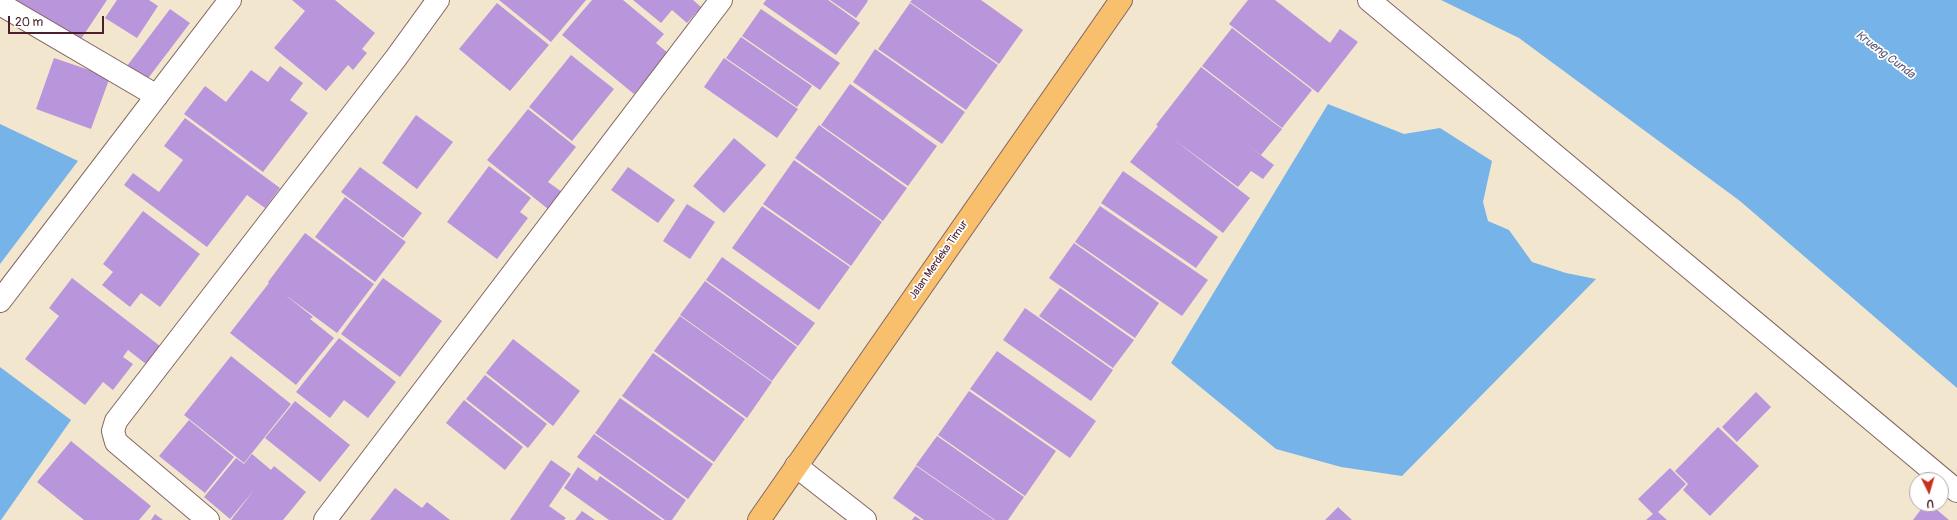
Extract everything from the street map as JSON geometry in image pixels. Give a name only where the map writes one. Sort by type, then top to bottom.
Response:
[{"type":"main road","name":"Jalan Merdeka Timur","points":[[759,520],[1121,0]]},
{"type":"street","points":[[0,301],[230,0]]},
{"type":"street","points":[[208,520],[116,442],[113,431],[116,421],[386,70],[438,0]]},
{"type":"street","points":[[325,520],[721,0]]},
{"type":"street","points":[[1369,0],[1957,491]]},
{"type":"street","points":[[0,4],[157,96]]},
{"type":"street","points":[[796,466],[865,520]]},
{"type":"water","name":"Krueng Cunda","points":[[1441,0],[1957,0],[1957,388],[1740,201],[1519,38]]},
{"type":"water","points":[[1328,104],[1404,134],[1440,128],[1492,161],[1483,202],[1488,221],[1509,230],[1532,262],[1566,273],[1596,279],[1402,476],[1341,467],[1276,449],[1171,363]]},
{"type":"water","points":[[0,124],[78,161],[0,264]]},
{"type":"water","points":[[0,367],[71,420],[1,520],[0,520]]},
{"type":"building","points":[[16,0],[107,0],[79,42]]},
{"type":"building","points":[[117,0],[149,0],[158,6],[137,38],[105,18]]},
{"type":"building","points":[[292,0],[335,0],[375,33],[362,49],[367,53],[353,70],[348,65],[326,91],[274,48],[305,11]]},
{"type":"building","points":[[499,0],[586,0],[551,42]]},
{"type":"building","points":[[592,0],[623,0],[664,34],[656,43],[668,53],[634,94],[562,35]]},
{"type":"building","points":[[633,0],[693,0],[701,7],[687,23],[672,10],[661,23]]},
{"type":"building","points":[[766,0],[828,0],[860,23],[836,55],[763,4]]},
{"type":"building","points":[[830,0],[867,0],[868,1],[856,18]]},
{"type":"building","points":[[912,0],[981,0],[1023,30],[999,64],[910,2]]},
{"type":"building","points":[[1248,0],[1275,0],[1330,43],[1340,29],[1358,42],[1318,93],[1229,24]]},
{"type":"building","points":[[497,3],[549,45],[510,91],[459,49]]},
{"type":"building","points":[[910,3],[998,65],[966,110],[878,49]]},
{"type":"building","points":[[170,9],[190,23],[143,85],[124,70]]},
{"type":"building","points":[[761,9],[840,63],[820,90],[742,36]]},
{"type":"building","points":[[1232,28],[1312,90],[1282,128],[1202,66]]},
{"type":"building","points":[[741,37],[812,86],[797,107],[726,58]]},
{"type":"building","points":[[875,49],[965,112],[942,144],[853,82]]},
{"type":"building","points":[[571,55],[614,89],[572,141],[529,107]]},
{"type":"building","points":[[54,58],[110,77],[91,129],[36,109]]},
{"type":"building","points":[[724,58],[798,109],[777,138],[704,87]]},
{"type":"building","points":[[280,66],[303,83],[290,100],[308,113],[263,172],[184,114],[205,86],[226,102],[251,70],[268,82]]},
{"type":"building","points":[[1201,67],[1282,129],[1261,155],[1242,141],[1274,165],[1263,179],[1251,171],[1238,187],[1172,138],[1250,198],[1223,233],[1130,162],[1158,126],[1156,125]]},
{"type":"building","points":[[850,84],[937,146],[908,186],[821,125]]},
{"type":"building","points":[[528,109],[576,147],[548,182],[562,192],[548,209],[487,160]]},
{"type":"building","points":[[416,115],[453,142],[417,189],[382,163]]},
{"type":"building","points":[[185,118],[280,188],[265,208],[247,195],[207,247],[124,185],[133,173],[159,192],[183,160],[164,146]]},
{"type":"building","points":[[819,125],[907,188],[883,221],[795,158]]},
{"type":"building","points":[[734,138],[766,165],[724,213],[693,186]]},
{"type":"building","points":[[794,160],[882,222],[851,266],[763,204]]},
{"type":"building","points":[[489,166],[531,198],[520,212],[528,218],[497,259],[447,222]]},
{"type":"building","points":[[360,167],[422,213],[403,238],[341,192]]},
{"type":"building","points":[[628,167],[675,200],[658,223],[611,190]]},
{"type":"building","points":[[1123,171],[1218,237],[1196,268],[1101,203]]},
{"type":"building","points":[[345,197],[406,242],[375,282],[315,237]]},
{"type":"building","points":[[687,204],[715,222],[690,259],[663,241]]},
{"type":"building","points":[[762,206],[850,267],[819,310],[732,248]]},
{"type":"building","points":[[1100,206],[1208,280],[1182,316],[1075,242]]},
{"type":"building","points":[[143,211],[200,254],[160,307],[141,293],[130,307],[102,285],[113,272],[103,264]]},
{"type":"building","points":[[305,233],[374,284],[337,333],[284,294],[313,317],[310,319],[334,338],[296,385],[230,333]]},
{"type":"building","points":[[1074,243],[1159,303],[1135,338],[1049,278]]},
{"type":"building","points":[[722,257],[815,323],[798,346],[706,280]]},
{"type":"building","points":[[72,278],[160,346],[146,364],[128,350],[123,357],[133,364],[113,390],[103,382],[85,405],[25,359],[59,316],[49,308]]},
{"type":"building","points":[[383,278],[442,321],[400,377],[341,334]]},
{"type":"building","points":[[705,281],[797,347],[772,381],[680,315]]},
{"type":"building","points":[[1060,288],[1134,340],[1113,368],[1039,316]]},
{"type":"building","points":[[1025,308],[1113,370],[1091,401],[1003,340]]},
{"type":"building","points":[[680,316],[772,382],[747,418],[654,351]]},
{"type":"building","points":[[339,338],[396,382],[368,418],[344,400],[330,418],[296,392]]},
{"type":"building","points":[[513,339],[580,391],[553,426],[486,373]]},
{"type":"building","points":[[997,351],[1096,421],[1070,458],[970,389]]},
{"type":"building","points":[[653,353],[745,419],[714,462],[622,396]]},
{"type":"building","points":[[231,356],[291,404],[244,463],[184,415]]},
{"type":"building","points":[[485,375],[547,424],[528,448],[466,399]]},
{"type":"building","points":[[969,391],[1056,451],[1025,496],[938,435]]},
{"type":"building","points":[[1756,392],[1771,407],[1737,442],[1722,427]]},
{"type":"building","points":[[620,398],[713,464],[688,499],[595,433]]},
{"type":"building","points":[[464,400],[523,447],[505,470],[446,423]]},
{"type":"building","points":[[295,401],[350,445],[320,482],[265,438]]},
{"type":"building","points":[[189,420],[234,457],[205,493],[159,456]]},
{"type":"building","points":[[1718,427],[1759,466],[1710,516],[1683,490],[1688,484],[1675,471]]},
{"type":"building","points":[[594,434],[686,500],[672,520],[665,520],[577,457]]},
{"type":"building","points":[[937,436],[1024,497],[1008,520],[995,520],[916,465]]},
{"type":"building","points":[[71,441],[151,506],[139,520],[84,520],[37,482]]},
{"type":"building","points":[[252,454],[271,470],[274,466],[306,492],[283,520],[231,520],[254,490],[230,519],[204,497],[236,458],[244,464]]},
{"type":"building","points":[[551,460],[571,474],[549,506],[566,518],[564,520],[510,520]]},
{"type":"building","points":[[916,466],[994,520],[924,520],[893,498]]},
{"type":"building","points":[[578,467],[597,481],[600,476],[662,520],[609,520],[564,488]]},
{"type":"building","points":[[1670,468],[1686,484],[1658,512],[1667,520],[1646,520],[1653,514],[1638,499]]},
{"type":"building","points":[[395,488],[422,508],[427,502],[450,520],[370,520]]},
{"type":"building","points":[[1338,507],[1352,520],[1325,520]]},
{"type":"building","points":[[582,511],[595,520],[575,520]]},
{"type":"building","points":[[1919,512],[1940,512],[1949,520],[1913,520]]},
{"type":"building","points":[[155,514],[163,520],[151,520]]},
{"type":"building","points":[[915,516],[921,520],[912,520]]}]
